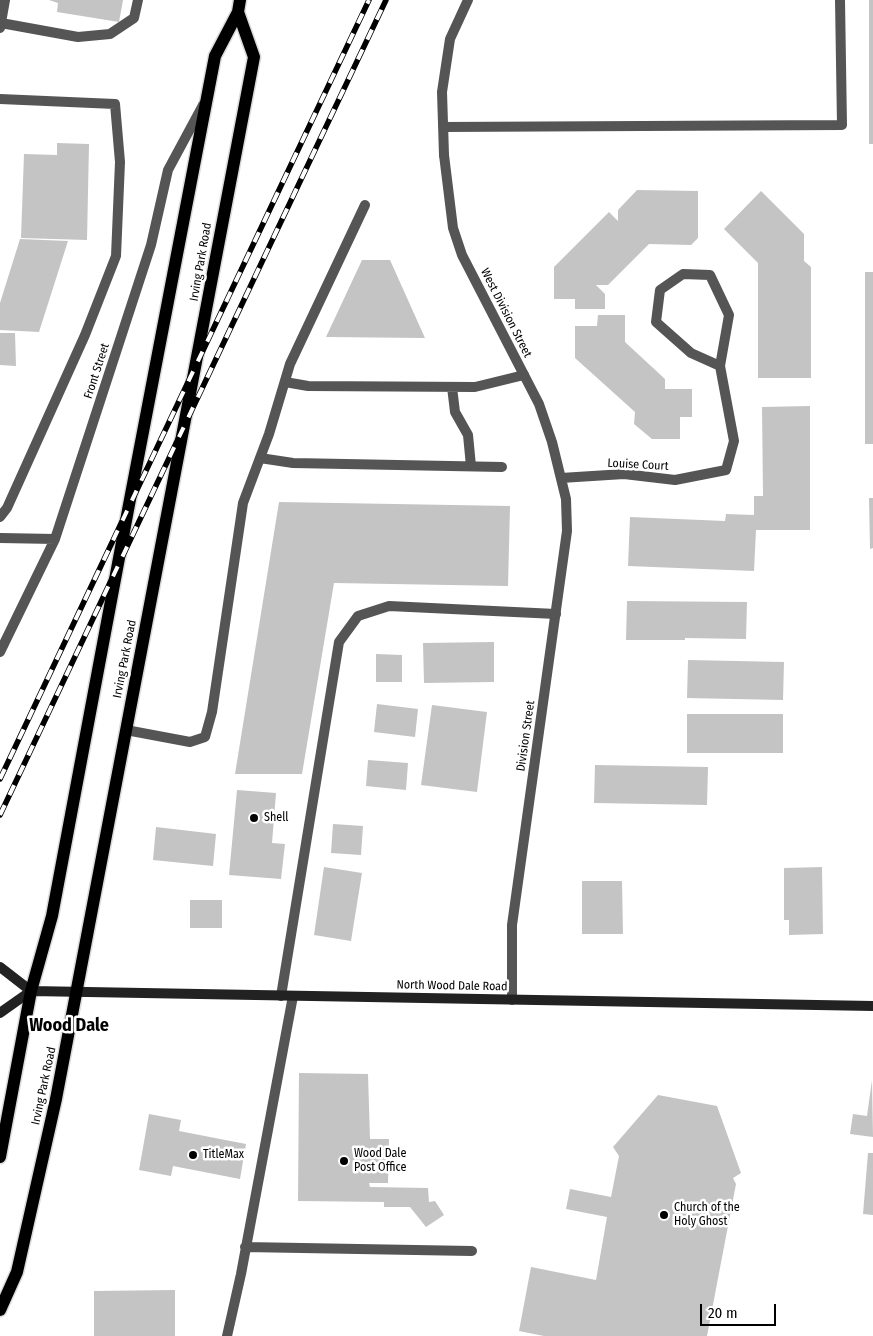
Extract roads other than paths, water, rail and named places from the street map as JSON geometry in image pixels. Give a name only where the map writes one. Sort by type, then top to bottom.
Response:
[{"type":"main road","name":"Irving Park Road","points":[[0,1157],[31,991],[52,916],[129,500],[216,56],[239,6]]},
{"type":"main road","name":"Irving Park Road","points":[[0,1310],[17,1272],[56,1099],[254,57],[239,6]]},
{"type":"main road","points":[[0,967],[31,991],[0,1013]]},
{"type":"main road","name":"North Wood Dale Road","points":[[31,991],[873,1006]]},
{"type":"street","points":[[6,0],[0,25],[78,37],[110,34],[134,18],[138,0]]},
{"type":"street","name":"West Division Street","points":[[468,0],[450,39],[442,92],[444,155],[453,228],[462,255],[539,404],[552,442],[561,478]]},
{"type":"street","points":[[444,127],[842,125],[840,0]]},
{"type":"street","name":"Front Street","points":[[0,652],[55,539],[151,245],[168,170],[208,95]]},
{"type":"street","points":[[0,99],[115,104],[120,162],[116,256],[85,335],[7,508],[0,517]]},
{"type":"street","points":[[126,730],[190,742],[205,737],[212,712],[243,503],[260,458],[290,364],[365,205]]},
{"type":"street","name":"Louise Court","points":[[561,478],[624,474],[675,480],[726,470],[734,441],[720,366],[730,314],[710,274],[683,274],[660,290],[656,322],[691,353],[720,366]]},
{"type":"street","points":[[285,382],[308,386],[475,387],[524,375]]},
{"type":"street","points":[[452,387],[455,412],[468,435],[471,466]]},
{"type":"street","points":[[260,458],[294,463],[502,467]]},
{"type":"street","name":"Division Street","points":[[512,1000],[512,925],[568,531],[566,499],[561,478]]},
{"type":"street","points":[[0,538],[55,539]]},
{"type":"street","points":[[281,996],[339,642],[358,616],[389,606],[556,614]]},
{"type":"street","points":[[227,1336],[293,996]]},
{"type":"street","points":[[245,1247],[472,1251]]},
{"type":"railway","points":[[0,779],[369,0]]},
{"type":"railway","points":[[0,815],[386,0]]},
{"type":"place","name":"Shell","points":[[254,818]]},
{"type":"place","name":"TitleMax","points":[[193,1155]]},
{"type":"place","name":"Wood Dale Post Office","points":[[344,1161]]},
{"type":"place","name":"Church of the Holy Ghost","points":[[664,1215]]},
{"type":"district","name":"Wood Dale","points":[[69,1026]]}]
